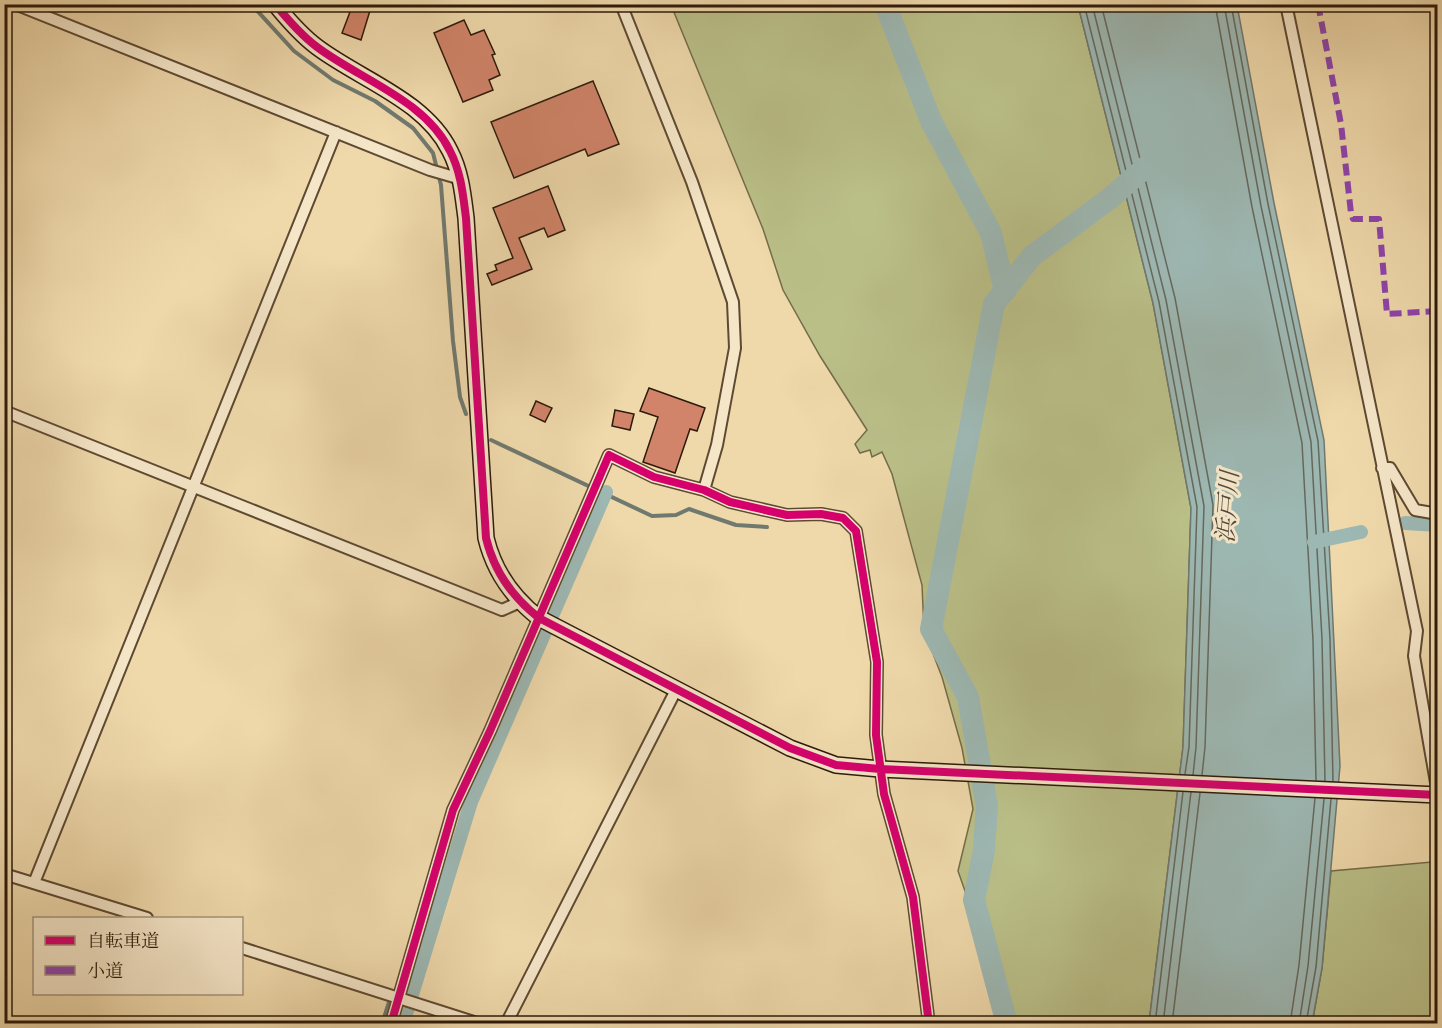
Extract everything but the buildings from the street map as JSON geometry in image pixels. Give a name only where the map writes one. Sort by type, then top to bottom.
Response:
[{"type":"street","points":[[15,4],[430,170],[461,179]]},
{"type":"street","points":[[275,4],[317,47],[424,117],[449,149],[461,179],[466,218],[484,523],[495,565],[510,591],[539,618],[676,690],[814,758],[836,765],[1432,795],[1413,656],[1417,631],[1286,4]]},
{"type":"street","points":[[621,4],[692,182],[733,302],[735,348],[717,445],[704,490]]},
{"type":"street","points":[[34,883],[336,132]]},
{"type":"street","points":[[4,411],[502,610],[520,602]]},
{"type":"street","points":[[391,1023],[453,810],[609,455],[654,477],[704,490],[730,502],[787,515],[821,514],[843,518],[856,531],[877,662],[876,735],[880,769],[884,794],[913,897],[929,1023]]},
{"type":"street","points":[[1383,468],[1390,468],[1415,510],[1437,514]]},
{"type":"street","points":[[506,1023],[676,690]]},
{"type":"street","points":[[4,874],[144,917]]},
{"type":"street","points":[[243,948],[480,1023]]},
{"type":"green space","points":[[671,5],[1078,5],[1153,303],[1191,508],[1183,747],[1149,1023],[1000,1023],[972,911],[958,871],[973,809],[962,748],[942,677],[924,630],[922,585],[892,474],[882,452],[872,457],[870,450],[860,453],[855,444],[867,430],[820,356],[783,290],[763,229]]},
{"type":"green space","points":[[1432,862],[1438,869],[1437,1023],[1312,1024],[1322,968],[1331,871]]},
{"type":"water","name":"浜戸川","points":[[1078,5],[1237,5],[1274,203],[1324,440],[1340,766],[1322,968],[1312,1023],[1149,1023],[1183,747],[1191,508],[1153,303]]},
{"type":"waterway","points":[[251,4],[294,51],[333,80],[375,101],[413,128],[433,153],[441,185],[453,341],[460,397],[466,414]]},
{"type":"waterway","points":[[885,4],[931,121],[991,233],[1005,291]]},
{"type":"waterway","points":[[1007,1024],[974,900],[984,850],[987,806],[968,697],[931,629],[994,304],[1032,256],[1109,199],[1147,166]]},
{"type":"waterway","points":[[491,440],[652,516],[676,515],[689,509],[736,525],[767,527]]},
{"type":"waterway","points":[[403,1024],[471,802],[606,492]]},
{"type":"waterway","points":[[1405,523],[1438,525]]},
{"type":"waterway","points":[[1314,542],[1361,532]]},
{"type":"waterway","points":[[382,1024],[389,1002]]},
{"type":"marked path","points":[[1318,4],[1341,124],[1351,213],[1353,219],[1379,219],[1387,314],[1438,311]]},
{"type":"cycle path","points":[[275,4],[317,47],[409,104],[439,133],[454,159],[461,184],[466,218],[486,538],[489,550],[505,582],[520,601],[539,618],[790,748],[836,765],[880,769],[1438,795]]},
{"type":"cycle path","points":[[391,1024],[453,810],[490,731],[609,455],[654,477],[704,490],[730,502],[787,515],[821,514],[843,518],[856,531],[877,662],[876,735],[884,794],[913,897],[929,1024]]}]
